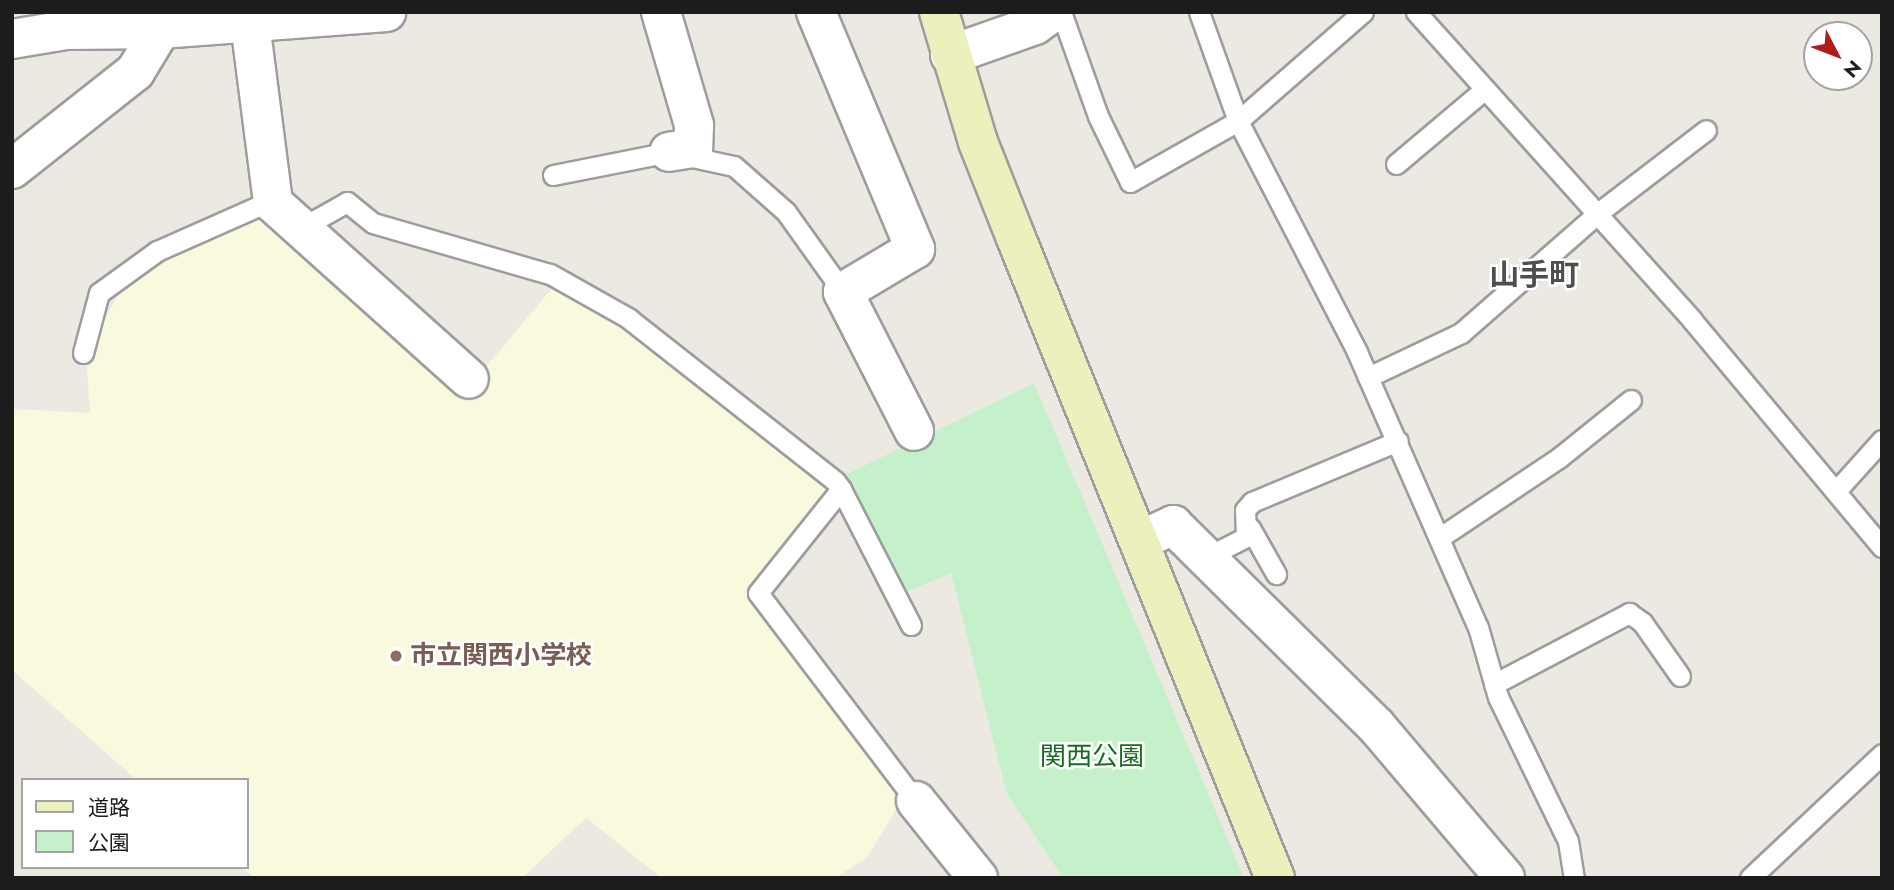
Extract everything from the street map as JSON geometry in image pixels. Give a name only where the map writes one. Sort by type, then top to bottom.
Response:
[{"type":"street","points":[[12,39],[66,30],[161,29],[386,12]]},
{"type":"street","points":[[662,12],[694,125],[693,148],[669,152]]},
{"type":"street","points":[[816,12],[915,249],[843,292],[914,431]]},
{"type":"street","points":[[939,12],[950,55],[1011,226],[1275,878]]},
{"type":"street","points":[[950,55],[1035,25],[1053,12]]},
{"type":"street","points":[[250,23],[272,200],[469,379]]},
{"type":"street","points":[[12,169],[135,72],[161,29]]},
{"type":"street","points":[[1139,541],[1173,525],[1203,559],[1377,727],[1505,878]]},
{"type":"street","points":[[916,801],[972,875]]},
{"type":"lane","points":[[1061,12],[1098,116],[1130,183],[1238,121],[1363,12]]},
{"type":"lane","points":[[1199,12],[1238,121],[1398,441],[1478,627],[1494,684],[1568,841],[1574,878]]},
{"type":"lane","points":[[1416,12],[1598,213],[1882,547]]},
{"type":"lane","points":[[1396,164],[1485,89]]},
{"type":"lane","points":[[1368,377],[1461,333],[1598,213],[1706,130]]},
{"type":"lane","points":[[553,175],[669,152],[734,166],[786,212],[843,292]]},
{"type":"lane","points":[[83,353],[100,293],[157,251],[272,200]]},
{"type":"lane","points":[[301,228],[347,202],[373,223],[550,274],[628,318],[841,489],[911,625]]},
{"type":"lane","points":[[1439,538],[1560,457],[1631,400]]},
{"type":"lane","points":[[1836,491],[1882,440]]},
{"type":"lane","points":[[1276,574],[1250,528],[1245,510],[1252,502],[1398,441]]},
{"type":"lane","points":[[841,489],[758,593],[916,801]]},
{"type":"lane","points":[[1203,559],[1239,541],[1250,528]]},
{"type":"lane","points":[[1494,684],[1629,613],[1642,622],[1680,676]]},
{"type":"lane","points":[[1750,878],[1882,754]]},
{"type":"shaded area","points":[[260,211],[460,398],[553,287],[626,323],[830,487],[753,592],[904,796],[867,858],[834,878],[662,878],[586,818],[522,878],[255,878],[244,869],[248,869],[248,778],[135,778],[12,670],[12,409],[90,413],[86,353],[121,290],[162,261]]},
{"type":"green space","name":"関西公園","points":[[1034,383],[1244,878],[1063,878],[1007,794],[951,573],[899,595],[839,478]]},
{"type":"place","name":"市立関西小学校","points":[[396,656]]},
{"type":"district","name":"山手町","points":[[1534,275]]}]
